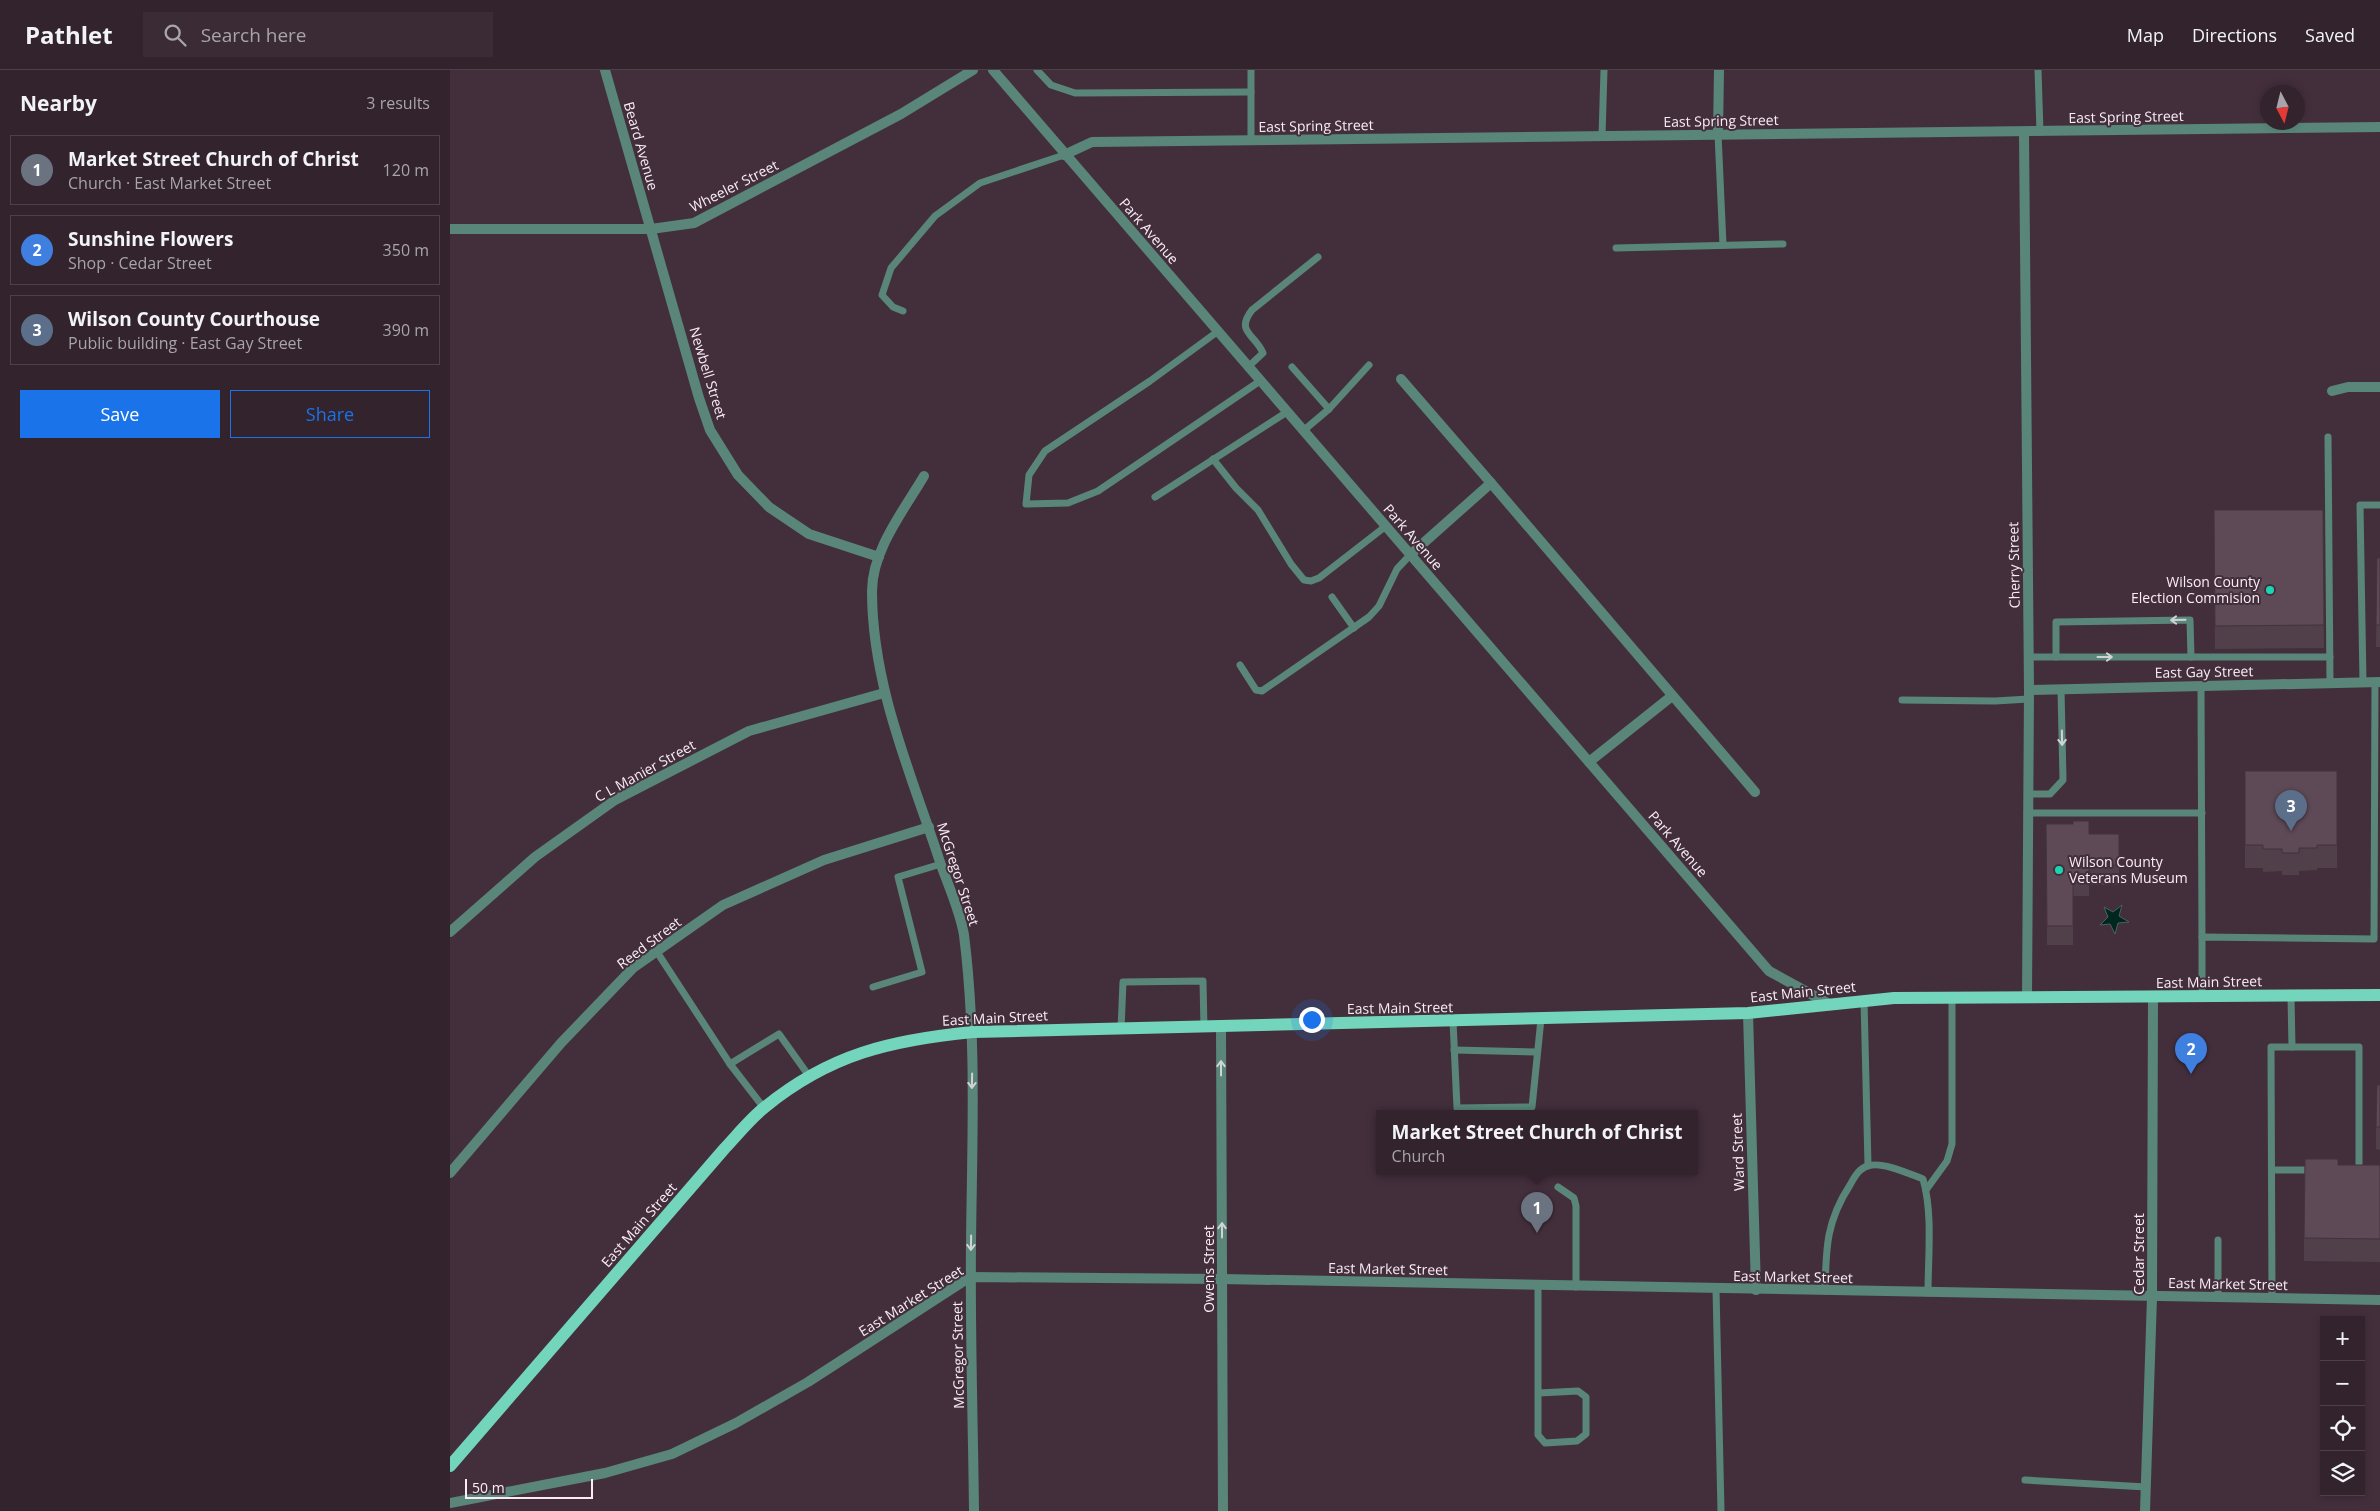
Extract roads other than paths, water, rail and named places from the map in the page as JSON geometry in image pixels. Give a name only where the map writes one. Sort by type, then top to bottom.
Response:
[{"type":"main road","name":"East Main Street","points":[[450,1466],[725,1148],[764,1108],[828,1065],[898,1042],[973,1032],[1204,1028],[1748,1013],[1864,1000],[2380,995]]},
{"type":"street","name":"Beard Avenue","points":[[605,70],[651,229]]},
{"type":"street","name":"Wheeler Street","points":[[450,229],[651,229],[694,223],[901,114],[973,70]]},
{"type":"street","name":"Park Avenue","points":[[993,70],[1769,971],[1829,1004]]},
{"type":"street","points":[[1718,134],[1719,70]]},
{"type":"street","name":"East Spring Street","points":[[1064,154],[1092,142],[1718,134],[2024,133],[2380,127]]},
{"type":"street","name":"Cherry Street","points":[[2024,133],[2029,657],[2027,998]]},
{"type":"street","name":"Newbell Street","points":[[651,229],[699,398],[710,430],[738,475],[769,507],[809,534],[879,556]]},
{"type":"street","points":[[1401,379],[1754,792]]},
{"type":"street","points":[[2332,391],[2348,387],[2380,387]]},
{"type":"street","name":"McGregor Street","points":[[924,476],[899,517],[879,556],[872,587],[873,617],[875,647],[884,693],[963,932],[973,1032],[970,1277],[974,1511]]},
{"type":"street","points":[[1410,555],[1491,482]]},
{"type":"street","name":"East Gay Street","points":[[2029,694],[2061,689],[2378,682]]},
{"type":"street","name":"C L Manier Street","points":[[450,932],[535,857],[615,800],[749,731],[884,693]]},
{"type":"street","points":[[1589,762],[1672,696]]},
{"type":"street","name":"Reed Street","points":[[450,1173],[561,1043],[633,968],[724,905],[824,860],[929,827]]},
{"type":"street","name":"Cedar Street","points":[[2144,1511],[2152,1297],[2153,997]]},
{"type":"street","name":"Ward Street","points":[[1748,1013],[1756,1290]]},
{"type":"street","name":"Owens Street","points":[[1221,1027],[1223,1511]]},
{"type":"street","name":"East Market Street","points":[[450,1503],[606,1473],[672,1454],[736,1423],[808,1382],[970,1277],[1222,1279],[1576,1287],[2380,1300]]},
{"type":"lane","points":[[1037,70],[1051,85],[1074,94],[1251,92]]},
{"type":"lane","points":[[1251,70],[1251,140]]},
{"type":"lane","points":[[1602,136],[1604,70]]},
{"type":"lane","points":[[2038,70],[2040,132]]},
{"type":"lane","points":[[1718,134],[1723,245]]},
{"type":"lane","points":[[903,311],[892,307],[882,295],[891,268],[935,216],[980,183],[1064,154]]},
{"type":"lane","points":[[1616,248],[1783,244]]},
{"type":"lane","points":[[1248,367],[1263,353],[1248,333],[1245,319],[1252,310],[1318,257]]},
{"type":"lane","points":[[1217,332],[1150,381],[1045,451],[1029,475],[1026,504],[1068,503],[1098,491],[1147,461],[1191,426],[1260,382]]},
{"type":"lane","points":[[1303,431],[1329,409],[1369,365]]},
{"type":"lane","points":[[1292,367],[1329,409]]},
{"type":"lane","points":[[1155,497],[1287,412]]},
{"type":"lane","points":[[2328,437],[2330,683]]},
{"type":"lane","points":[[1213,459],[1236,488],[1258,510],[1286,556],[1304,580],[1311,581],[1319,578],[1386,526]]},
{"type":"lane","points":[[2363,683],[2360,505],[2380,505]]},
{"type":"lane","points":[[1240,665],[1256,690],[1262,691],[1369,617],[1379,606],[1397,569],[1410,555]]},
{"type":"lane","points":[[1332,597],[1354,628]]},
{"type":"lane","points":[[2056,657],[2056,622],[2190,620],[2191,657]]},
{"type":"lane","points":[[2029,657],[2330,657]]},
{"type":"lane","points":[[2202,937],[2374,939],[2378,682]]},
{"type":"lane","points":[[2201,686],[2202,997]]},
{"type":"lane","points":[[2028,794],[2050,794],[2063,780],[2061,689]]},
{"type":"lane","points":[[1902,700],[1995,701],[2029,694]]},
{"type":"lane","points":[[2028,813],[2202,813]]},
{"type":"lane","points":[[872,987],[922,972],[898,877],[941,864]]},
{"type":"lane","points":[[657,952],[730,1064],[764,1108]]},
{"type":"lane","points":[[1121,1029],[1123,982],[1204,981],[1204,1028]]},
{"type":"lane","points":[[2291,996],[2292,1047]]},
{"type":"lane","points":[[1926,1190],[1947,1161],[1952,1144],[1952,998]]},
{"type":"lane","points":[[1864,1000],[1868,1165]]},
{"type":"lane","points":[[1531,1110],[1541,1019]]},
{"type":"lane","points":[[1453,1021],[1457,1110]]},
{"type":"lane","points":[[730,1064],[779,1034],[809,1076]]},
{"type":"lane","points":[[2272,1299],[2271,1047],[2359,1047],[2359,1169],[2349,1169]]},
{"type":"lane","points":[[1454,1050],[1538,1052]]},
{"type":"lane","points":[[1825,1291],[1830,1226],[1837,1205],[1860,1170],[1868,1165],[1889,1167],[1923,1179],[1926,1190],[1928,1293]]},
{"type":"lane","points":[[2272,1170],[2320,1170]]},
{"type":"lane","points":[[1558,1187],[1568,1192],[1574,1198],[1576,1206],[1576,1287]]},
{"type":"lane","points":[[2218,1240],[2218,1298]]},
{"type":"lane","points":[[1538,1286],[1538,1435],[1545,1443],[1577,1441],[1586,1434],[1586,1397],[1578,1391],[1539,1393]]},
{"type":"lane","points":[[1716,1289],[1721,1511]]},
{"type":"lane","points":[[2025,1480],[2146,1487]]},
{"type":"place","name":"Wilson County Election Commision","points":[[2270,590]]},
{"type":"place","name":"Wilson County Courthouse","points":[[2291,831]]},
{"type":"place","name":"Wilson County Veterans Museum","points":[[2059,870]]},
{"type":"place","name":"Sunshine Flowers","points":[[2191,1074]]},
{"type":"place","name":"Market Street Church of Christ","points":[[1537,1233]]}]
